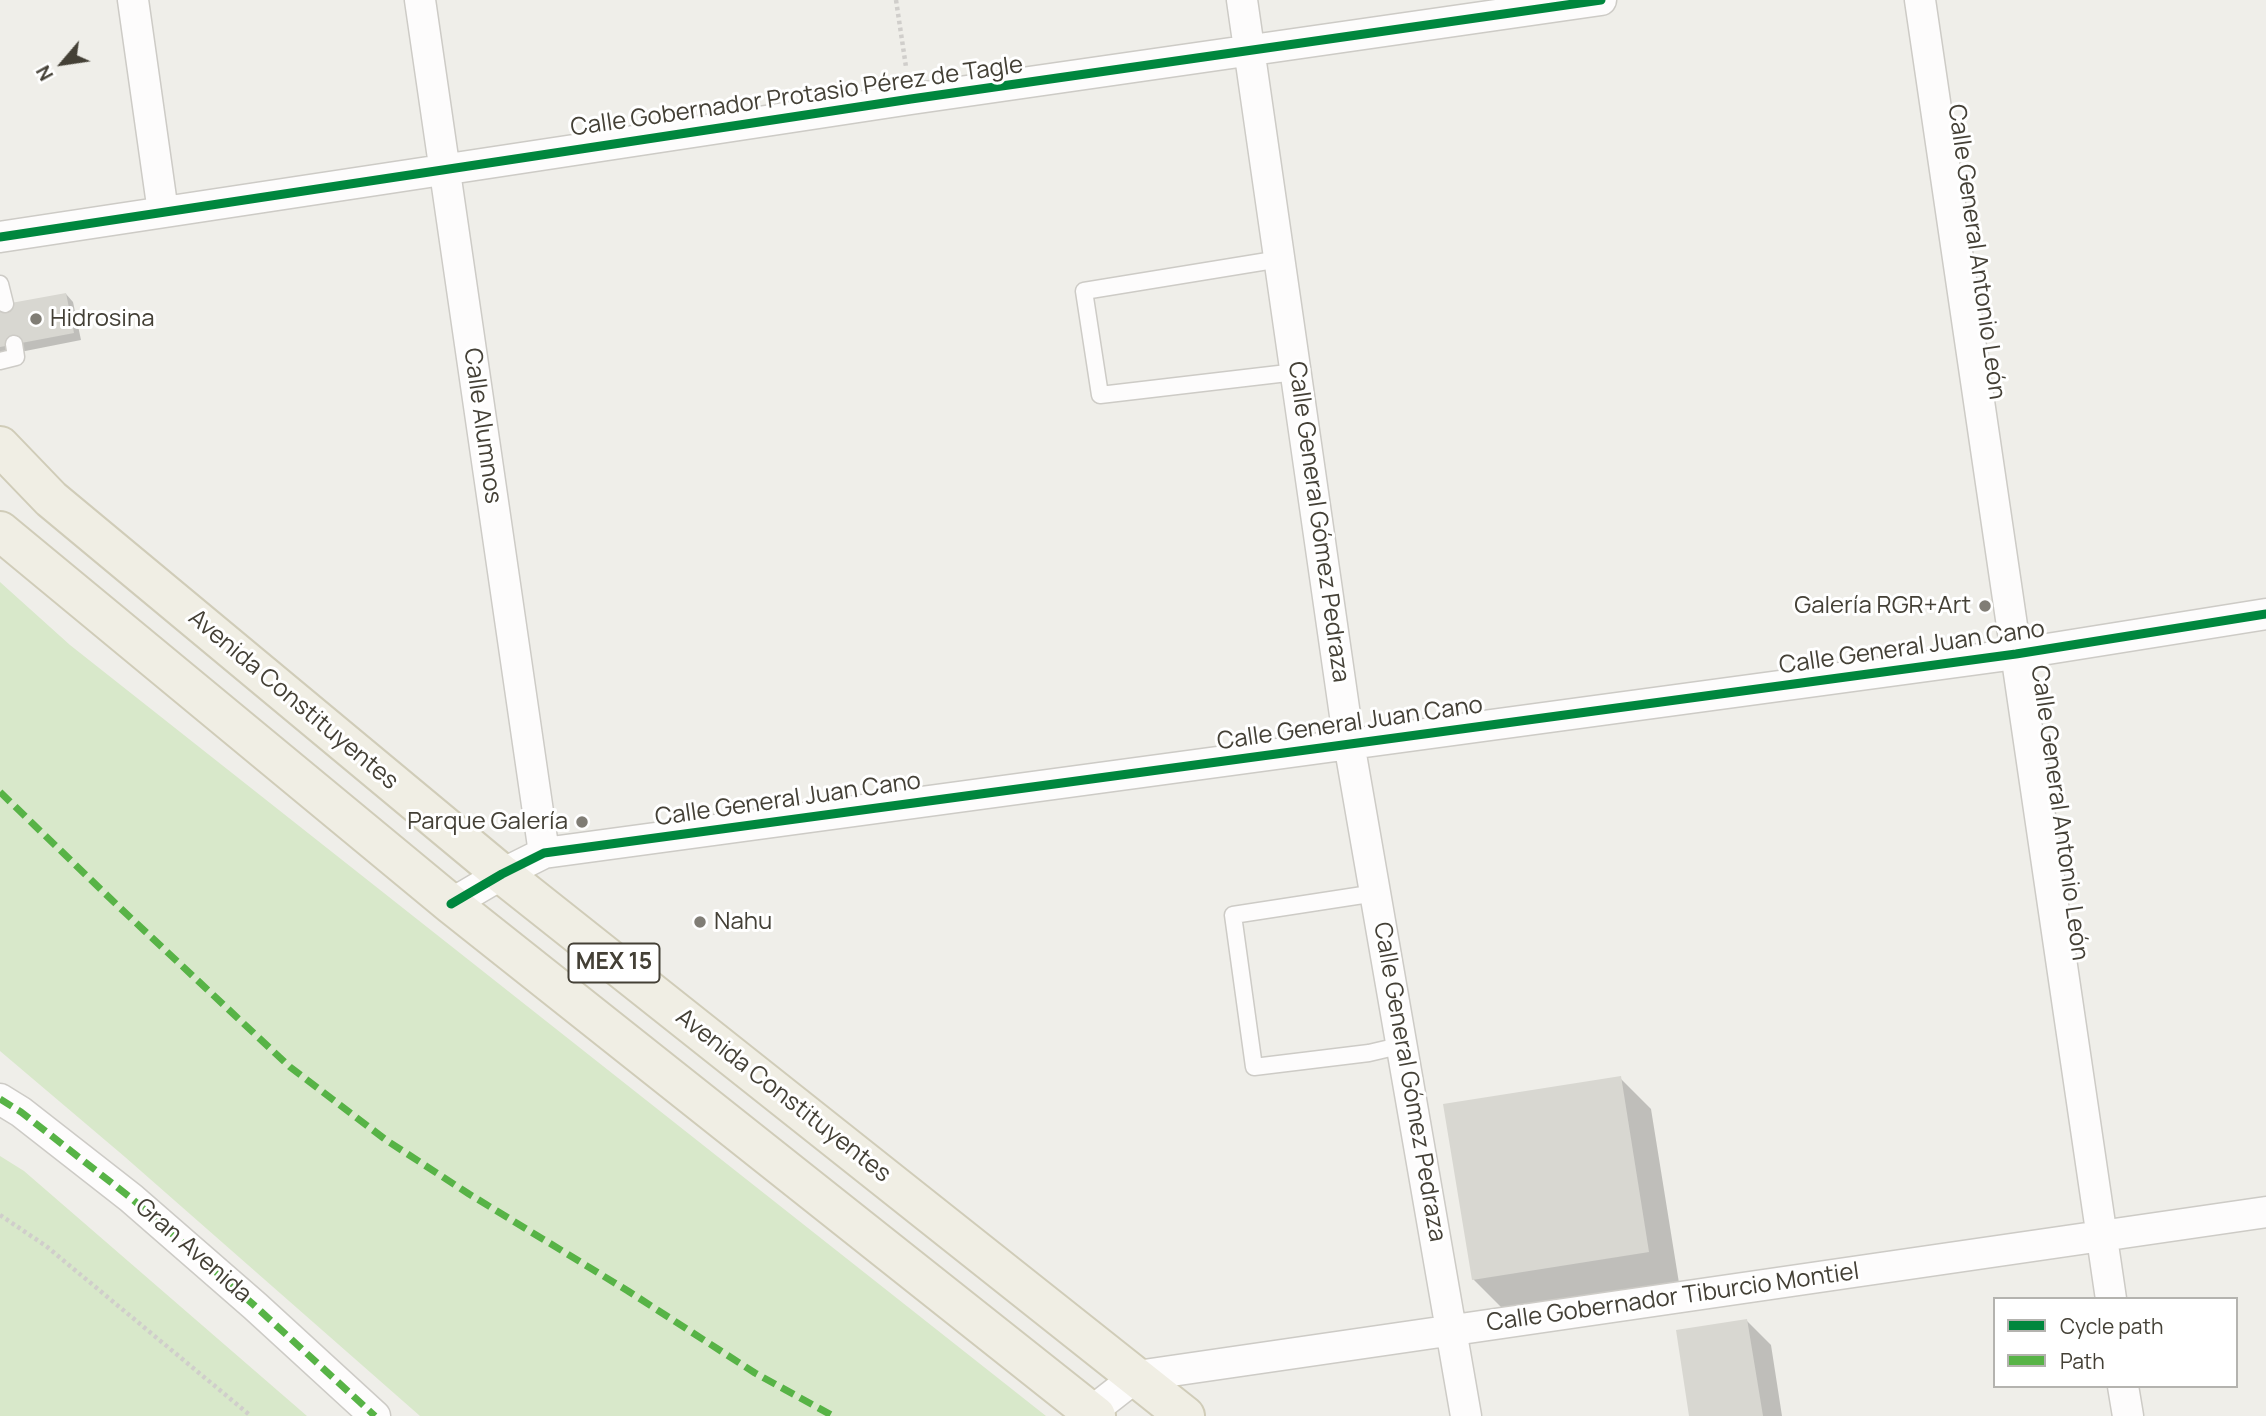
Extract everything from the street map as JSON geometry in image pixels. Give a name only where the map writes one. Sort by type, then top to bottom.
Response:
[{"type":"main road","name":"Avenida Constituyentes","points":[[0,446],[51,499],[502,874],[1185,1416]]},
{"type":"main road","name":"MEX 15","points":[[0,531],[451,904],[1093,1414]]},
{"type":"street","points":[[133,0],[163,212]]},
{"type":"street","name":"Calle Alumnos","points":[[420,0],[544,853]]},
{"type":"street","name":"Calle General Gómez Pedraza","points":[[1242,0],[1349,743],[1466,1416]]},
{"type":"street","name":"Calle Gobernador Protasio Pérez de Tagle","points":[[0,237],[911,99],[1601,0]]},
{"type":"street","name":"Calle General Antonio León","points":[[1920,0],[2111,1297]]},
{"type":"street","name":"Calle General Juan Cano","points":[[451,904],[544,853],[2016,654],[2266,614]]},
{"type":"street","name":"Gran Avenida","points":[[0,1099],[22,1112],[131,1198],[375,1416]]},
{"type":"street","name":"Calle Gobernador Tiburcio Montiel","points":[[1093,1414],[1136,1376],[2266,1212]]},
{"type":"street","points":[[2123,1388],[2128,1416]]},
{"type":"lane","points":[[1280,258],[1084,291],[1100,395],[1296,372]]},
{"type":"lane","points":[[0,284],[5,304]]},
{"type":"lane","points":[[0,360],[16,357],[14,344]]},
{"type":"lane","points":[[1376,893],[1233,915],[1254,1067],[1369,1053],[1403,1045]]},
{"type":"path","points":[[896,0],[911,99]]},
{"type":"path","points":[[0,1215],[46,1245],[251,1416]]},
{"type":"green space","points":[[0,582],[70,645],[1046,1416],[420,1416],[0,1051]]},
{"type":"green space","points":[[0,1156],[24,1171],[307,1416],[0,1416]]},
{"type":"building","name":"Hidrosina","points":[[66,293],[74,333],[0,347],[0,305]]},
{"type":"building","points":[[1621,1076],[1649,1252],[1472,1280],[1443,1104]]},
{"type":"building","points":[[1747,1319],[1763,1416],[1689,1416],[1676,1330]]},
{"type":"marked path","points":[[0,792],[290,1067],[386,1140],[755,1373],[833,1416]]},
{"type":"marked path","points":[[0,1099],[21,1112],[131,1198],[375,1416]]},
{"type":"cycle path","points":[[0,237],[911,99],[1601,0]]},
{"type":"cycle path","points":[[451,904],[544,853],[2016,654],[2266,614]]},
{"type":"place","name":"Hidrosina","points":[[36,319]]},
{"type":"place","name":"Galería RGR+Art","points":[[1985,606]]},
{"type":"place","name":"Parque Galería","points":[[582,822]]},
{"type":"place","name":"Nahu","points":[[700,922]]}]
